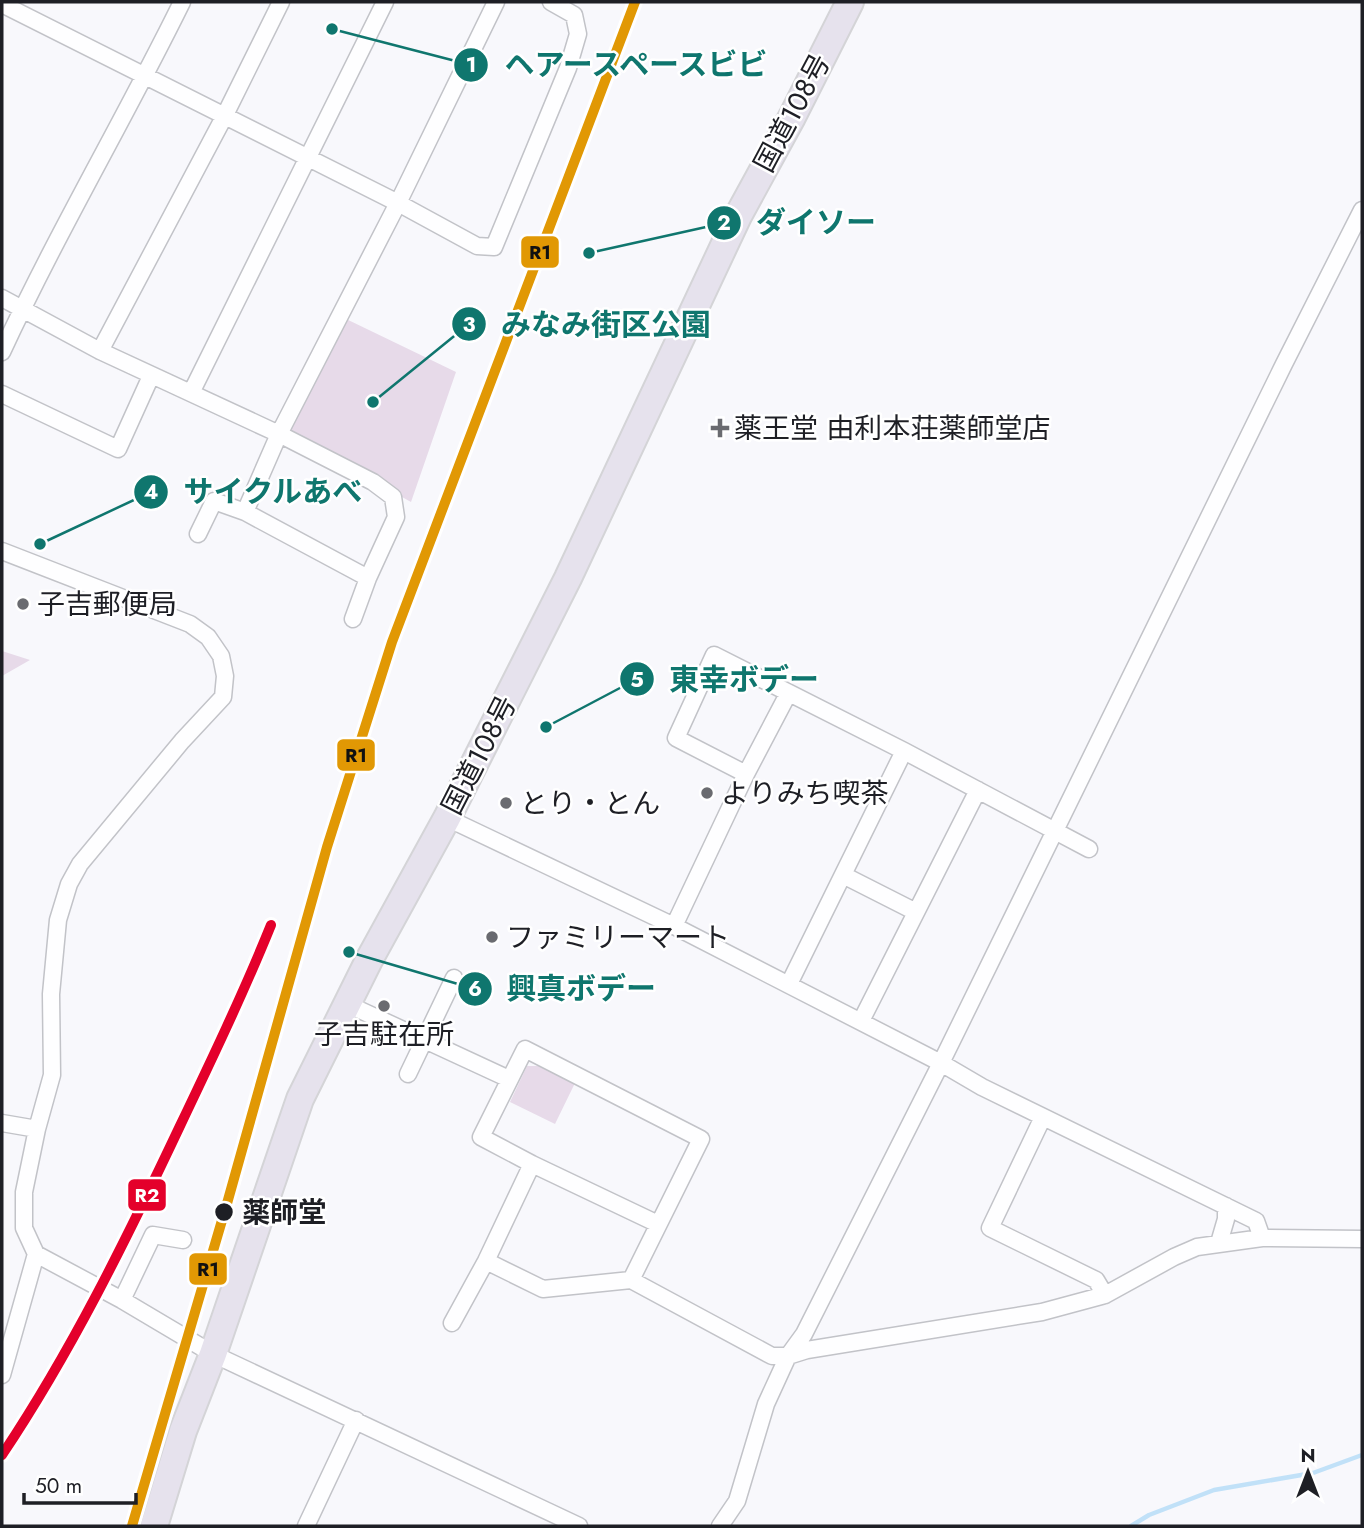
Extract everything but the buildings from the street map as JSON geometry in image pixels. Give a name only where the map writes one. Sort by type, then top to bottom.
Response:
[{"type":"highway","name":"国道108号","points":[[154,1526],[183,1431],[213,1354],[300,1099],[447,818],[568,578],[738,216],[850,2]]},
{"type":"street","points":[[2,352],[22,308],[146,76],[182,2]]},
{"type":"street","points":[[100,351],[224,117],[281,2]]},
{"type":"street","points":[[191,393],[385,2]]},
{"type":"street","points":[[245,512],[279,434],[398,203],[496,2]]},
{"type":"street","points":[[2,4],[398,203],[477,246],[494,247],[568,68],[578,34],[574,15],[551,2]]},
{"type":"street","points":[[719,1526],[737,1501],[766,1404],[788,1356],[804,1334],[942,1063],[1362,210]]},
{"type":"street","points":[[2,298],[100,351],[279,434],[373,482],[393,497],[397,517],[368,578],[353,619]]},
{"type":"street","points":[[2,394],[118,449],[151,376]]},
{"type":"street","points":[[198,534],[214,501],[245,512],[368,578]]},
{"type":"street","points":[[2,551],[190,624],[208,637],[215,647],[221,656],[225,676],[223,697],[182,741],[89,854],[69,884],[58,920],[51,994],[52,1075],[24,1192],[24,1228],[36,1254],[122,1300],[213,1354],[579,1526]]},
{"type":"street","points":[[746,775],[676,738],[715,655],[1088,849]]},
{"type":"street","points":[[674,926],[788,694]]},
{"type":"street","points":[[789,984],[904,751]]},
{"type":"street","points":[[861,1021],[978,790]]},
{"type":"street","points":[[447,818],[674,926],[942,1063],[982,1087],[1256,1221],[1262,1238]]},
{"type":"street","points":[[843,875],[916,912]]},
{"type":"street","points":[[408,1074],[454,978]]},
{"type":"street","points":[[348,1004],[509,1079]]},
{"type":"street","points":[[631,1280],[701,1139],[524,1049],[481,1137],[658,1224]]},
{"type":"street","points":[[1043,1116],[990,1228],[1096,1280],[1105,1295]]},
{"type":"street","points":[[2,1123],[37,1129]]},
{"type":"street","points":[[452,1323],[486,1261],[532,1164]]},
{"type":"street","points":[[1219,1243],[1226,1219],[1226,1206]]},
{"type":"street","points":[[122,1300],[153,1235],[183,1240]]},
{"type":"street","points":[[486,1261],[543,1289],[631,1280],[772,1356],[788,1356],[807,1350],[1042,1312],[1105,1295],[1197,1247],[1262,1238],[1362,1239]]},
{"type":"street","points":[[2,1375],[36,1254]]},
{"type":"street","points":[[306,1526],[356,1420]]},
{"type":"shaded area","points":[[342,317],[456,372],[411,502],[285,432]]},
{"type":"shaded area","points":[[2,651],[30,660],[2,676]]},
{"type":"shaded area","points":[[527,1066],[540,1066],[575,1083],[555,1124],[510,1102]]},
{"type":"waterway","points":[[1131,1526],[1149,1515],[1214,1490],[1313,1473],[1362,1455]]},
{"type":"transit line","name":"R1","points":[[132,1526],[228,1200],[327,847],[392,642],[635,2]]},
{"type":"transit line","name":"R2","points":[[2,1455],[51,1376],[118,1254],[215,1053],[271,925]]},
{"type":"place","name":"ヘアースペースビビ","points":[[332,29]]},
{"type":"place","name":"ダイソー","points":[[589,253]]},
{"type":"place","name":"みなみ街区公園","points":[[373,402]]},
{"type":"place","name":"薬王堂 由利本荘薬師堂店","points":[[720,428]]},
{"type":"place","name":"サイクルあべ","points":[[40,544]]},
{"type":"place","name":"子吉郵便局","points":[[23,604]]},
{"type":"place","name":"東幸ボデー","points":[[546,727]]},
{"type":"place","name":"よりみち喫茶","points":[[707,793]]},
{"type":"place","name":"とり・とん","points":[[506,803]]},
{"type":"place","name":"ファミリーマート","points":[[492,937]]},
{"type":"place","name":"興真ボデー","points":[[349,952]]},
{"type":"place","name":"子吉駐在所","points":[[384,1006]]},
{"type":"place","name":"薬師堂","points":[[224,1212]]}]
